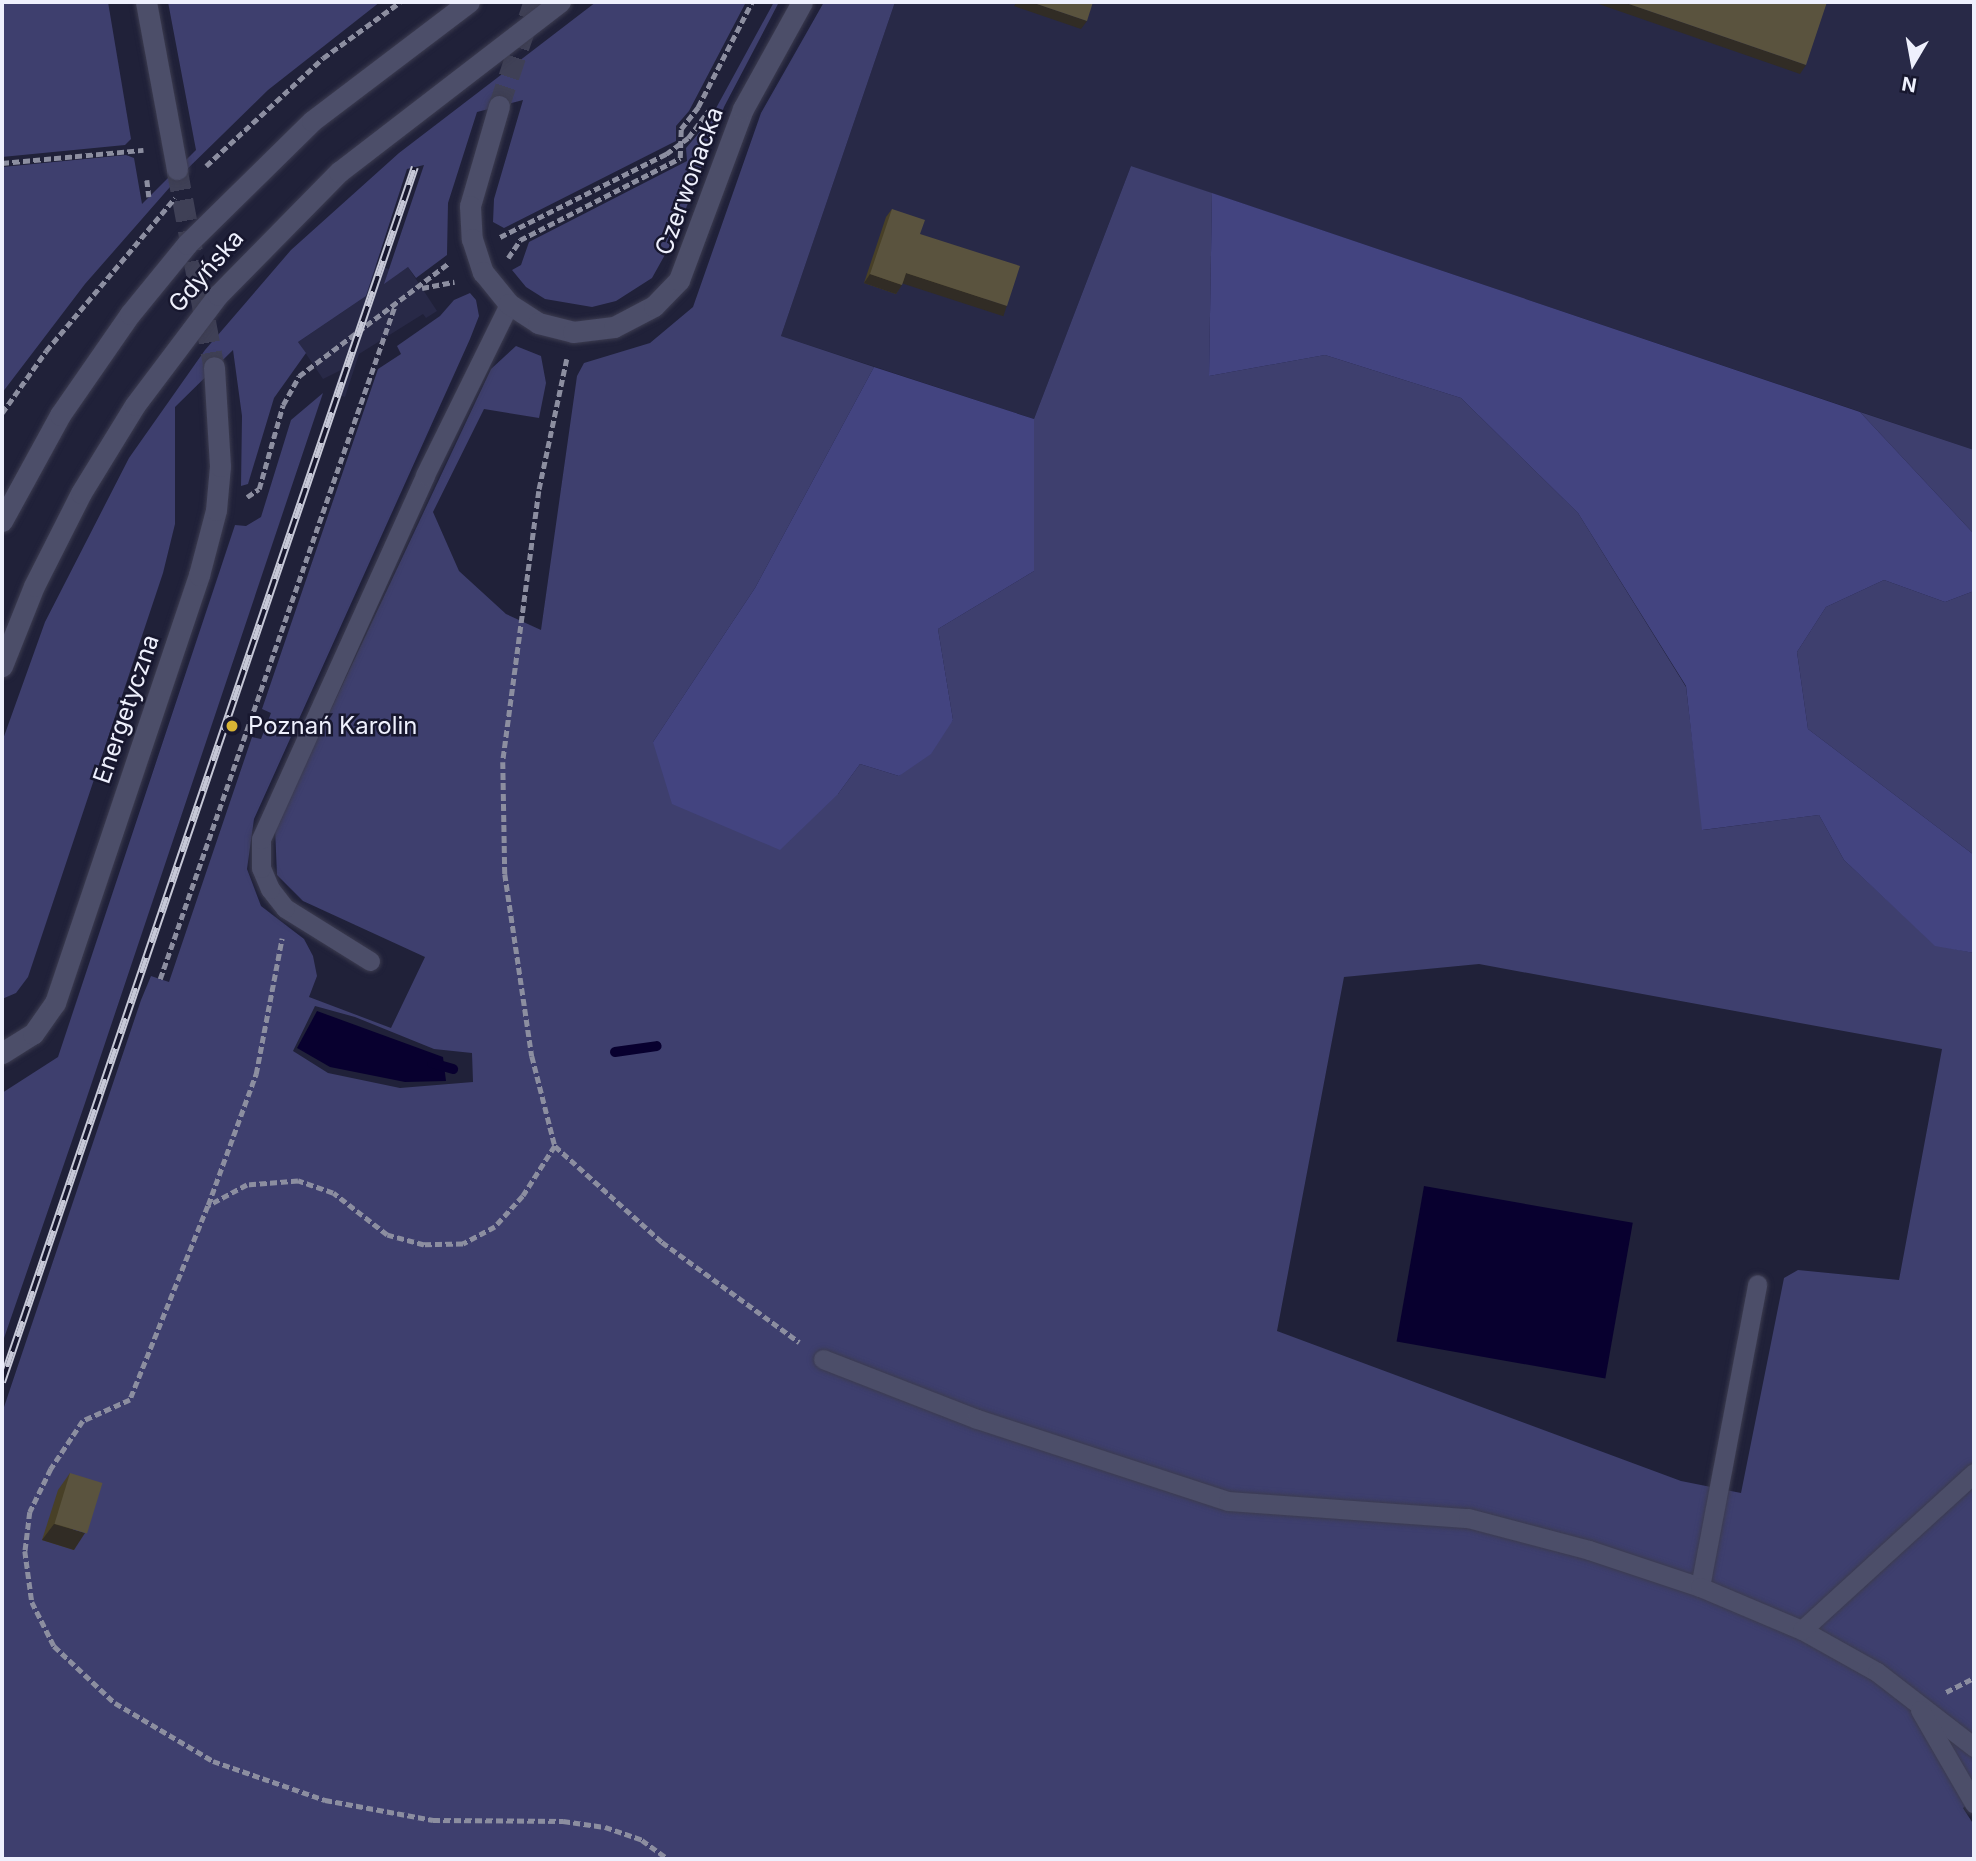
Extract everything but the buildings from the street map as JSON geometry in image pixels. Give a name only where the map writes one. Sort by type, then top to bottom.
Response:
[{"type":"street","points":[[146,2],[177,169]]},
{"type":"street","name":"Gdyńska","points":[[2,521],[60,415],[130,314],[187,244],[312,121],[469,2]]},
{"type":"street","name":"Gdyńska","points":[[2,666],[49,554],[86,483],[135,405],[218,295],[339,172],[560,2]]},
{"type":"street","name":"Czerwonacka","points":[[499,106],[472,194],[470,228],[481,269],[509,304],[538,323],[573,332],[614,327],[654,306],[679,280],[743,109],[802,2]]},
{"type":"street","name":"Energetyczna","points":[[6,1047],[33,1034],[55,1003],[199,575],[216,510],[220,466],[214,367]]},
{"type":"lane","points":[[370,961],[285,908],[270,889],[261,868],[261,838],[425,474],[509,304]]},
{"type":"lane","points":[[1700,1587],[1757,1284]]},
{"type":"lane","points":[[822,1359],[977,1419],[1228,1501],[1468,1518],[1589,1550],[1700,1587],[1802,1630],[1877,1672],[1917,1706],[1974,1747]]},
{"type":"lane","points":[[1802,1630],[1974,1473]]},
{"type":"lane","points":[[1917,1706],[1974,1803]]},
{"type":"path","points":[[505,260],[520,240],[680,158],[681,128],[698,107],[752,2]]},
{"type":"path","points":[[496,239],[681,144],[700,124],[712,103]]},
{"type":"path","points":[[2,163],[143,150]]},
{"type":"path","points":[[216,510],[228,508],[259,489],[283,405],[305,369],[422,288],[439,269],[453,261]]},
{"type":"path","points":[[422,288],[447,280],[464,283]]},
{"type":"path","points":[[160,979],[394,307]]},
{"type":"path","points":[[573,332],[538,491],[503,762],[505,874],[532,1056],[555,1146],[662,1242],[822,1359]]},
{"type":"path","points":[[285,908],[256,1074],[208,1206],[130,1399],[83,1422],[51,1469],[30,1512],[25,1550],[32,1602],[54,1646],[115,1703],[212,1761],[325,1800],[433,1819],[563,1821],[606,1827],[642,1840],[668,1859]]},
{"type":"path","points":[[208,1206],[247,1185],[298,1181],[333,1193],[387,1235],[424,1245],[463,1244],[495,1227],[523,1196],[555,1146]]},
{"type":"shaded area","points":[[2,2],[108,2],[131,139],[125,145],[2,157]]},
{"type":"shaded area","points":[[168,2],[380,2],[268,90],[177,179],[85,284],[2,393],[2,167],[126,155],[134,158],[142,204],[196,150]]},
{"type":"shaded area","points":[[596,2],[746,2],[689,111],[676,126],[676,141],[504,228],[493,222],[494,199],[523,100],[477,112],[448,203],[447,255],[416,278],[408,267],[384,284],[424,165],[407,169],[366,296],[298,342],[306,353],[274,398],[248,484],[241,486],[242,416],[233,350],[175,407],[175,524],[163,573],[28,977],[16,993],[2,999],[2,742],[45,622],[129,458],[205,350],[291,250],[399,153]]},
{"type":"shaded area","points":[[774,2],[779,2],[724,107],[676,235],[652,278],[616,301],[592,307],[545,299],[526,287],[512,270],[521,265],[529,242],[687,161],[686,148],[709,121]]},
{"type":"shaded area","points":[[824,2],[895,2],[781,336],[874,367],[755,588],[653,742],[838,794],[860,764],[899,776],[953,720],[938,629],[1034,571],[1034,419],[1131,166],[1212,193],[1209,376],[1325,355],[1461,398],[1578,513],[1686,687],[1703,830],[1819,815],[1844,860],[1935,945],[1974,953],[1974,1799],[1963,1808],[1974,1825],[1974,1859],[2,1859],[2,1413],[141,1000],[151,976],[169,982],[252,737],[261,739],[271,713],[262,709],[378,369],[401,354],[397,346],[440,316],[454,300],[470,293],[476,300],[479,316],[470,339],[254,819],[247,869],[261,906],[304,939],[313,956],[317,976],[309,997],[391,1028],[425,957],[303,901],[277,875],[275,828],[491,369],[516,346],[541,356],[546,383],[539,418],[484,409],[433,512],[459,571],[506,614],[541,630],[577,376],[584,363],[650,343],[693,307],[761,113]],"holes":[[[1479,964],[1942,1049],[1899,1280],[1798,1270],[1784,1278],[1741,1493],[1681,1481],[1277,1331],[1344,977]],[[315,1006],[355,1017],[434,1049],[472,1053],[473,1082],[400,1088],[328,1073],[293,1051]]]},
{"type":"shaded area","points":[[895,2],[1974,2],[1974,450],[1131,166],[1034,419],[781,336]]},
{"type":"shaded area","points":[[1212,193],[1860,412],[1974,534],[1974,591],[1945,602],[1884,580],[1826,607],[1797,652],[1808,729],[1974,855],[1974,953],[1935,946],[1844,860],[1819,815],[1702,830],[1686,686],[1578,513],[1461,398],[1325,355],[1209,376]]},
{"type":"shaded area","points":[[376,265],[389,269],[385,282],[408,267],[437,311],[426,318],[423,314],[359,354],[345,397],[333,393],[341,370],[323,379],[298,342],[366,296]]},
{"type":"shaded area","points":[[874,367],[1034,419],[1034,571],[938,629],[953,720],[931,754],[899,776],[860,764],[838,794],[780,850],[672,804],[653,742],[755,588]]},
{"type":"shaded area","points":[[323,393],[2,1344],[2,1093],[58,1057],[235,525],[246,526],[261,517],[291,420]]},
{"type":"shaded area","points":[[1860,412],[1974,450],[1974,534]]},
{"type":"shaded area","points":[[1884,580],[1945,602],[1974,591],[1974,855],[1808,729],[1797,652],[1826,607]]},
{"type":"shaded area","points":[[317,1011],[443,1057],[446,1081],[405,1082],[330,1067],[297,1048]]},
{"type":"shaded area","points":[[1424,1186],[1633,1223],[1605,1378],[1397,1342]]},
{"type":"waterway","points":[[615,1052],[657,1046]]},
{"type":"waterway","points":[[432,1063],[453,1069]]},
{"type":"tunnel","points":[[499,106],[534,2]]},
{"type":"tunnel","points":[[177,169],[214,367]]},
{"type":"railway","points":[[2,1382],[415,167]]},
{"type":"place","name":"Poznań Karolin","points":[[232,726]]}]
